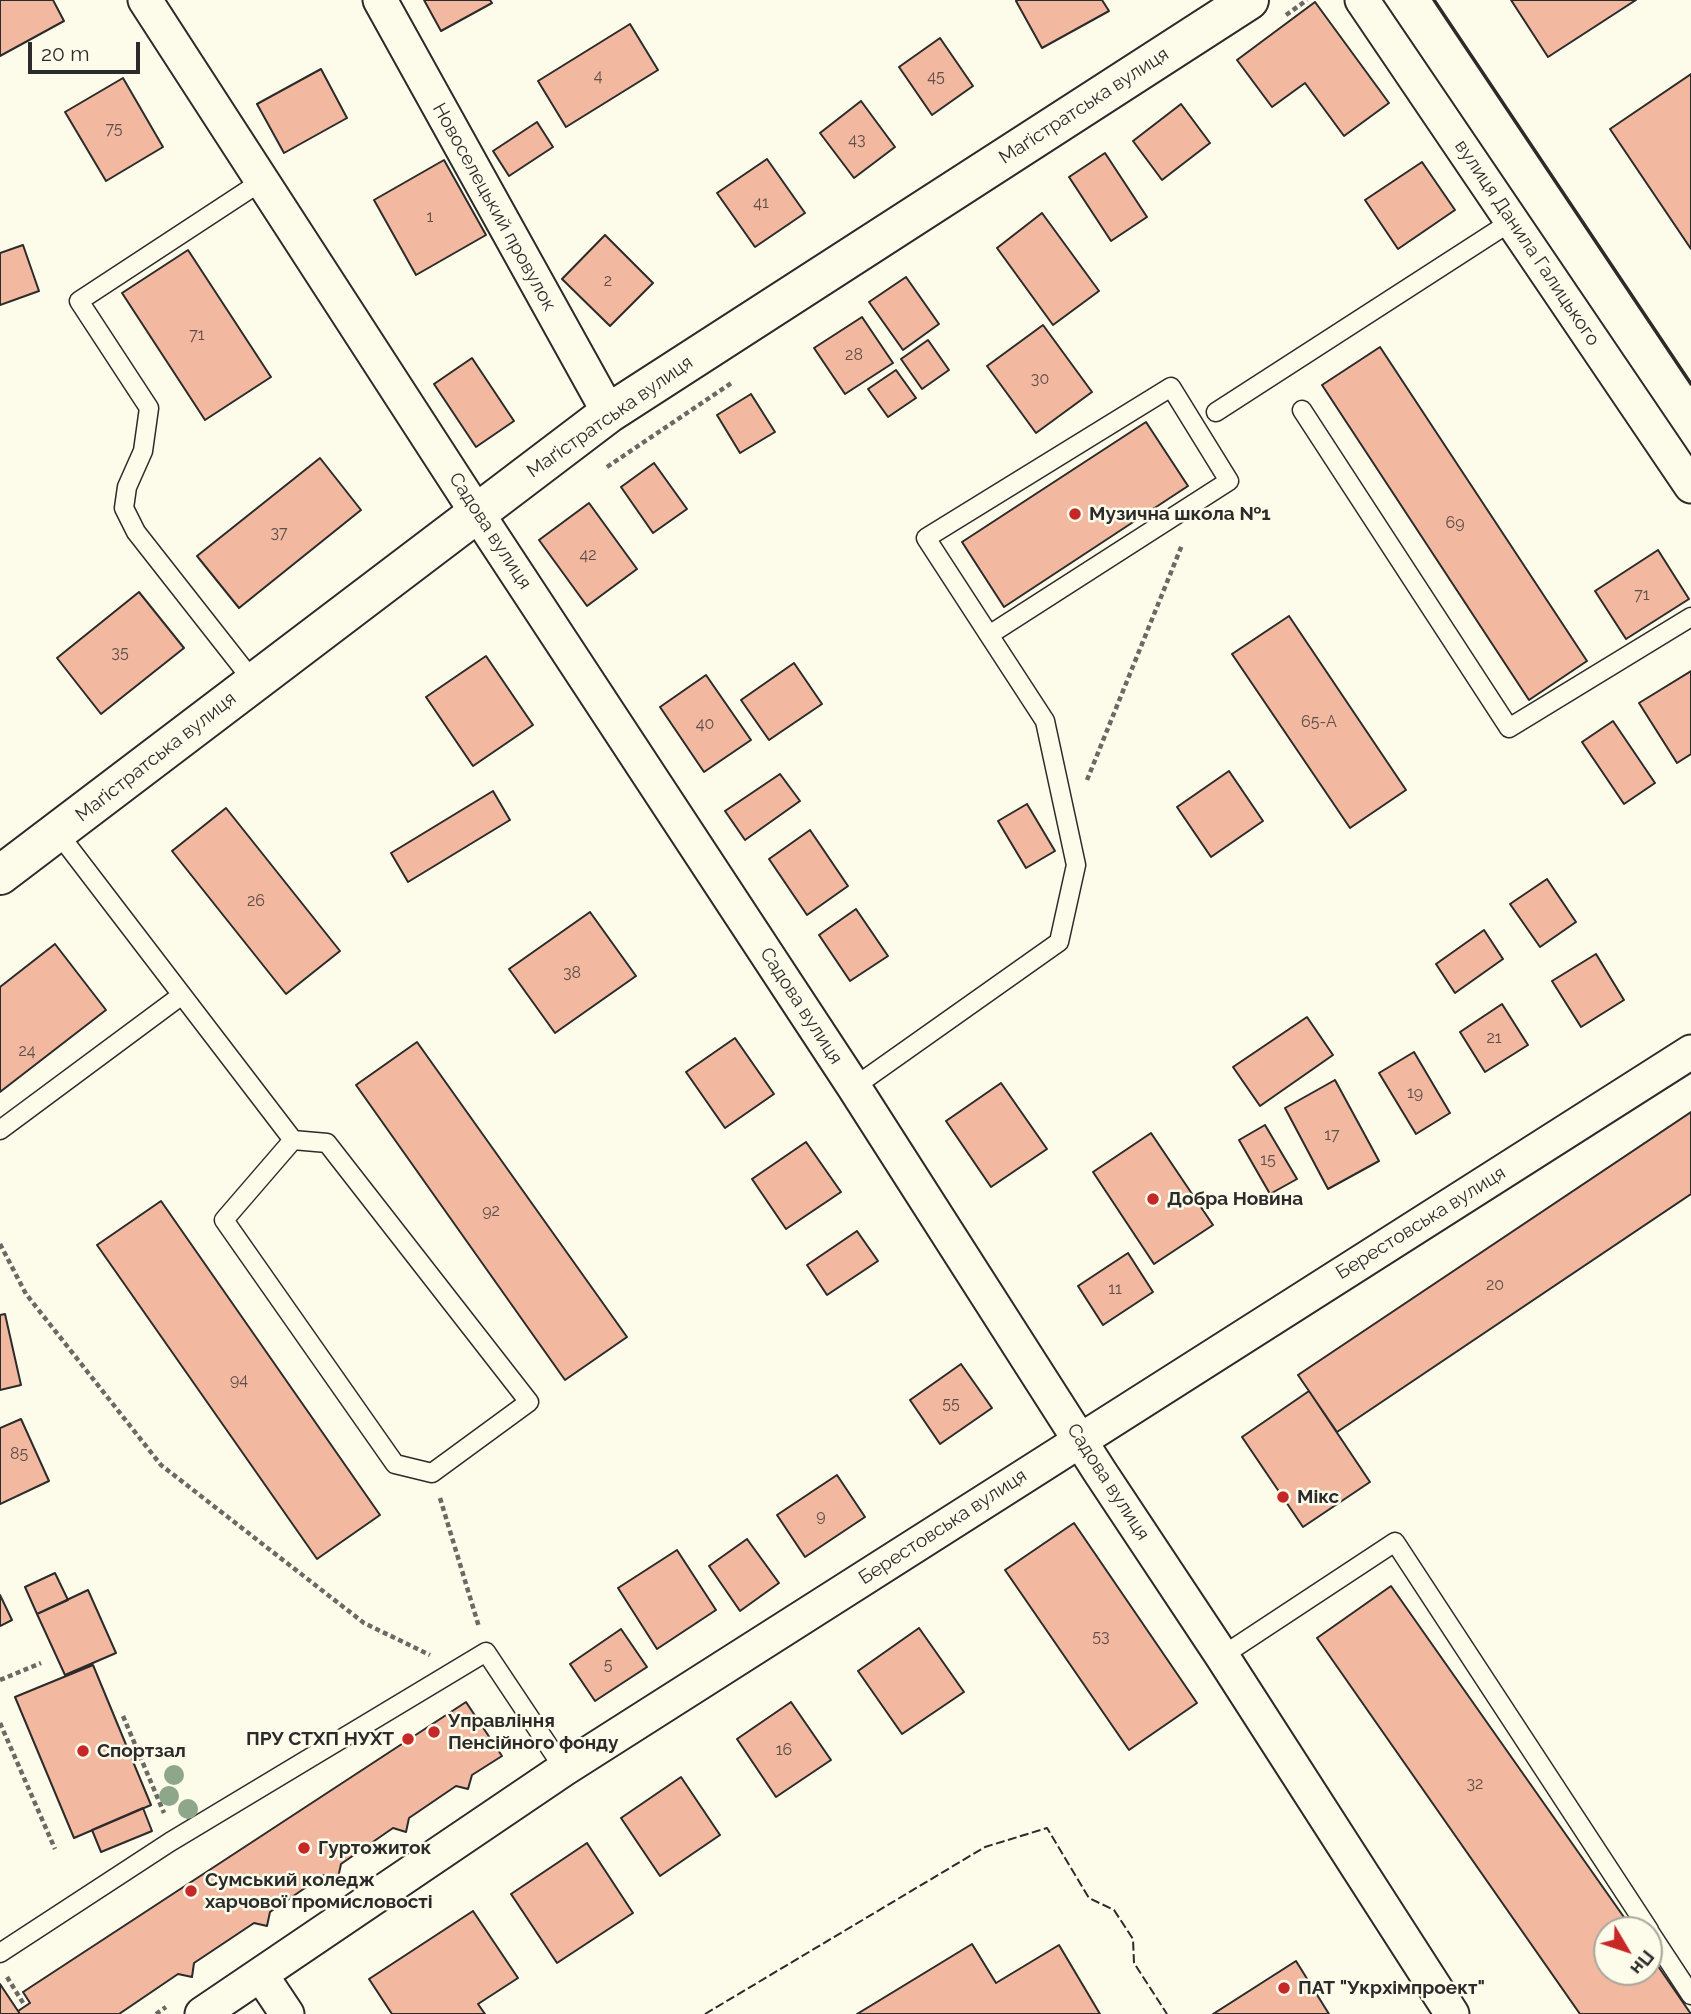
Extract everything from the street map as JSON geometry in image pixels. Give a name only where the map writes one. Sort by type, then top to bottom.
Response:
[{"type":"street","name":"Садова вулиця","points":[[145,0],[477,513],[854,1087],[1452,2014]]},
{"type":"street","name":"Новоселецький провулок","points":[[380,0],[609,413]]},
{"type":"street","name":"Маґістратська вулиця","points":[[0,875],[609,413],[1249,0]]},
{"type":"street","name":"вулиця Данила Галицького","points":[[1362,0],[1691,486]]},
{"type":"street","name":"Берестовська вулиця","points":[[202,2014],[564,1769],[1691,1052]]},
{"type":"street","points":[[261,1975],[288,2014]]},
{"type":"lane","points":[[253,681],[136,532],[124,508],[127,486],[143,452],[149,408],[79,301],[262,181]]},
{"type":"lane","points":[[1216,412],[1511,221]]},
{"type":"lane","points":[[854,1087],[1059,942],[1076,865],[1045,721],[989,635],[926,538],[1171,387],[1229,481],[989,635]]},
{"type":"lane","points":[[1302,410],[1509,728],[1691,617]]},
{"type":"lane","points":[[58,833],[293,1140],[327,1143],[529,1402],[432,1473],[395,1464],[224,1220],[293,1140]]},
{"type":"lane","points":[[0,1130],[182,995]]},
{"type":"lane","points":[[1222,1656],[1395,1542],[1640,1916]]},
{"type":"lane","points":[[0,1953],[170,1842],[486,1652],[564,1769]]},
{"type":"lane","points":[[1663,1952],[1691,1995]]},
{"type":"path","points":[[1284,15],[1307,0]]},
{"type":"path","points":[[600,471],[740,378]]},
{"type":"path","points":[[1068,827],[1201,499]]},
{"type":"path","points":[[0,1244],[26,1294],[161,1465],[364,1623],[458,1668]]},
{"type":"path","points":[[432,1473],[486,1652]]},
{"type":"path","points":[[2,1677],[41,1663]]},
{"type":"path","points":[[123,1716],[163,1811],[170,1842]]},
{"type":"path","points":[[0,1723],[55,1849]]},
{"type":"path","points":[[12,1985],[25,2006]]},
{"type":"building","points":[[0,0],[53,0],[64,21],[0,56]]},
{"type":"building","points":[[424,0],[490,0],[492,3],[441,31]]},
{"type":"building","points":[[1102,0],[1109,11],[1042,48],[1016,1]]},
{"type":"building","points":[[1511,0],[1636,0],[1548,57]]},
{"type":"building","points":[[1315,2],[1389,103],[1344,136],[1305,83],[1272,107],[1237,60]]},
{"type":"building","points":[[630,24],[658,70],[566,127],[538,81]]},
{"type":"building","points":[[940,38],[973,86],[932,115],[899,67]]},
{"type":"building","points":[[321,69],[347,118],[284,153],[257,104]]},
{"type":"building","points":[[1691,74],[1691,249],[1610,129]]},
{"type":"building","points":[[123,78],[163,147],[106,181],[65,112]]},
{"type":"building","points":[[861,101],[895,147],[854,178],[820,133]]},
{"type":"building","points":[[1181,104],[1210,143],[1162,180],[1133,141]]},
{"type":"building","points":[[537,122],[553,147],[509,176],[493,151]]},
{"type":"building","points":[[1105,153],[1147,217],[1111,241],[1069,177]]},
{"type":"building","points":[[767,159],[805,213],[755,247],[717,193]]},
{"type":"building","points":[[444,160],[486,235],[416,275],[374,200]]},
{"type":"building","points":[[1422,162],[1455,210],[1398,249],[1365,200]]},
{"type":"building","points":[[1042,213],[1099,291],[1053,325],[997,248]]},
{"type":"building","points":[[605,235],[653,283],[610,326],[562,279]]},
{"type":"building","points":[[23,245],[39,291],[0,305],[0,253]]},
{"type":"building","points":[[188,250],[271,377],[205,420],[122,293]]},
{"type":"building","points":[[906,277],[939,324],[903,350],[869,302]]},
{"type":"building","points":[[862,317],[893,363],[845,394],[814,348]]},
{"type":"building","points":[[1043,325],[1092,392],[1036,433],[987,366]]},
{"type":"building","points":[[928,340],[949,370],[922,389],[901,359]]},
{"type":"building","points":[[1380,347],[1587,661],[1529,700],[1322,385]]},
{"type":"building","points":[[472,358],[514,421],[476,447],[434,384]]},
{"type":"building","points":[[896,370],[916,398],[888,417],[868,389]]},
{"type":"building","points":[[751,394],[775,432],[740,453],[717,415]]},
{"type":"building","name":"Музична школа №1","points":[[1146,422],[1188,486],[1004,607],[962,542]]},
{"type":"building","points":[[320,458],[361,510],[239,608],[197,556]]},
{"type":"building","points":[[654,463],[687,509],[653,533],[621,487]]},
{"type":"building","points":[[589,503],[637,569],[587,606],[539,540]]},
{"type":"building","points":[[1658,550],[1689,599],[1626,639],[1595,591]]},
{"type":"building","points":[[139,592],[184,648],[101,714],[57,658]]},
{"type":"building","points":[[1289,616],[1406,790],[1350,828],[1232,654]]},
{"type":"building","points":[[486,656],[533,725],[473,766],[426,697]]},
{"type":"building","points":[[794,663],[822,704],[769,740],[741,700]]},
{"type":"building","points":[[1691,671],[1691,754],[1677,763],[1639,703]]},
{"type":"building","points":[[706,675],[751,740],[704,772],[660,707]]},
{"type":"building","points":[[1613,721],[1655,783],[1624,804],[1582,742]]},
{"type":"building","points":[[1229,771],[1263,821],[1211,857],[1177,807]]},
{"type":"building","points":[[780,774],[800,801],[745,840],[725,811]]},
{"type":"building","points":[[493,791],[510,820],[408,882],[391,853]]},
{"type":"building","points":[[1027,804],[1055,851],[1026,868],[998,821]]},
{"type":"building","points":[[226,808],[340,951],[286,994],[172,851]]},
{"type":"building","points":[[810,830],[848,886],[807,915],[769,859]]},
{"type":"building","points":[[1547,879],[1576,922],[1540,947],[1510,904]]},
{"type":"building","points":[[856,909],[888,956],[850,981],[819,935]]},
{"type":"building","points":[[590,912],[636,976],[555,1033],[509,969]]},
{"type":"building","points":[[1484,930],[1503,959],[1455,993],[1436,964]]},
{"type":"building","points":[[55,944],[106,1010],[0,1092],[0,987]]},
{"type":"building","points":[[1596,954],[1624,1000],[1581,1027],[1552,981]]},
{"type":"building","points":[[1502,1004],[1528,1045],[1485,1072],[1460,1032]]},
{"type":"building","points":[[1307,1017],[1333,1055],[1260,1106],[1233,1067]]},
{"type":"building","points":[[735,1038],[774,1094],[725,1128],[686,1072]]},
{"type":"building","points":[[417,1042],[627,1337],[565,1380],[356,1085]]},
{"type":"building","points":[[1414,1052],[1450,1113],[1416,1134],[1379,1073]]},
{"type":"building","points":[[1335,1080],[1379,1161],[1328,1189],[1285,1108]]},
{"type":"building","points":[[1001,1083],[1047,1149],[991,1187],[946,1121]]},
{"type":"building","points":[[1691,1112],[1691,1194],[1337,1432],[1298,1375]]},
{"type":"building","points":[[1265,1125],[1297,1179],[1270,1194],[1239,1140]]},
{"type":"building","name":"Добра Новина","points":[[1151,1133],[1213,1225],[1154,1264],[1093,1172]]},
{"type":"building","points":[[806,1142],[841,1192],[786,1229],[752,1179]]},
{"type":"building","points":[[161,1201],[380,1515],[317,1559],[97,1245]]},
{"type":"building","points":[[857,1231],[878,1261],[827,1295],[807,1265]]},
{"type":"building","points":[[1128,1253],[1153,1292],[1103,1325],[1078,1286]]},
{"type":"building","points":[[5,1314],[21,1385],[0,1390],[0,1315]]},
{"type":"building","points":[[961,1364],[992,1408],[940,1444],[910,1400]]},
{"type":"building","points":[[1309,1391],[1370,1482],[1303,1527],[1242,1437]]},
{"type":"building","points":[[21,1419],[49,1481],[0,1504],[0,1428]]},
{"type":"building","points":[[837,1475],[865,1517],[805,1557],[777,1515]]},
{"type":"building","points":[[1074,1523],[1197,1703],[1129,1750],[1005,1570]]},
{"type":"building","points":[[747,1539],[779,1583],[740,1611],[709,1566]]},
{"type":"building","points":[[677,1550],[716,1610],[657,1649],[618,1588]]},
{"type":"building","points":[[55,1573],[68,1600],[37,1614],[25,1587]]},
{"type":"building","points":[[1391,1586],[1623,1916],[1593,1916],[1593,1986],[1663,1986],[1663,1973],[1691,2014],[1580,2014],[1317,1638]]},
{"type":"building","points":[[88,1590],[116,1653],[65,1675],[37,1614]]},
{"type":"building","points":[[0,1595],[12,1620],[0,1626]]},
{"type":"building","points":[[919,1628],[964,1692],[902,1734],[858,1671]]},
{"type":"building","points":[[621,1629],[647,1667],[595,1701],[570,1664]]},
{"type":"building","name":"Спортзал","points":[[93,1665],[151,1805],[74,1838],[15,1697]]},
{"type":"building","name":"Гуртожиток","points":[[466,1702],[502,1756],[472,1775],[468,1789],[456,1786],[409,1818],[406,1832],[393,1828],[341,1864],[338,1878],[324,1875],[270,1912],[267,1926],[254,1923],[194,1963],[192,1977],[178,1974],[119,2014],[20,2014],[18,2011],[30,2003],[23,1992]]},
{"type":"building","points":[[791,1702],[831,1760],[776,1797],[737,1739]]},
{"type":"building","points":[[681,1777],[720,1835],[660,1876],[621,1818]]},
{"type":"building","points":[[143,1808],[152,1831],[101,1852],[92,1830]]},
{"type":"building","points":[[587,1843],[633,1913],[557,1963],[511,1894]]},
{"type":"building","points":[[473,1911],[518,1978],[478,2004],[485,2014],[392,2014],[369,1979]]},
{"type":"building","points":[[972,1944],[996,1983],[1059,1945],[1100,2014],[857,2014]]},
{"type":"building","name":"ПАТ \"Укрхімпроект\"","points":[[1296,1961],[1329,2014],[1213,2014]]},
{"type":"building","points":[[0,1984],[20,2014],[0,2014]]},
{"type":"fence","points":[[705,2014],[985,1847],[1047,1828],[1089,1898],[1114,1910],[1133,1939],[1134,1963],[1167,2014]]},
{"type":"wall","points":[[1434,0],[1691,384]]},
{"type":"place","name":"Музична школа №1","points":[[1075,514]]},
{"type":"place","name":"Добра Новина","points":[[1153,1199]]},
{"type":"place","name":"Мікс","points":[[1283,1497]]},
{"type":"place","name":"Управління Пенсійного фонду","points":[[434,1732]]},
{"type":"place","name":"ПРУ СТХП НУХТ","points":[[408,1739]]},
{"type":"place","name":"Спортзал","points":[[83,1751]]},
{"type":"place","name":"Гуртожиток","points":[[304,1848]]},
{"type":"place","name":"Сумський коледж харчової промисловості","points":[[191,1891]]},
{"type":"place","name":"ПАТ \"Укрхімпроект\"","points":[[1284,1988]]}]
